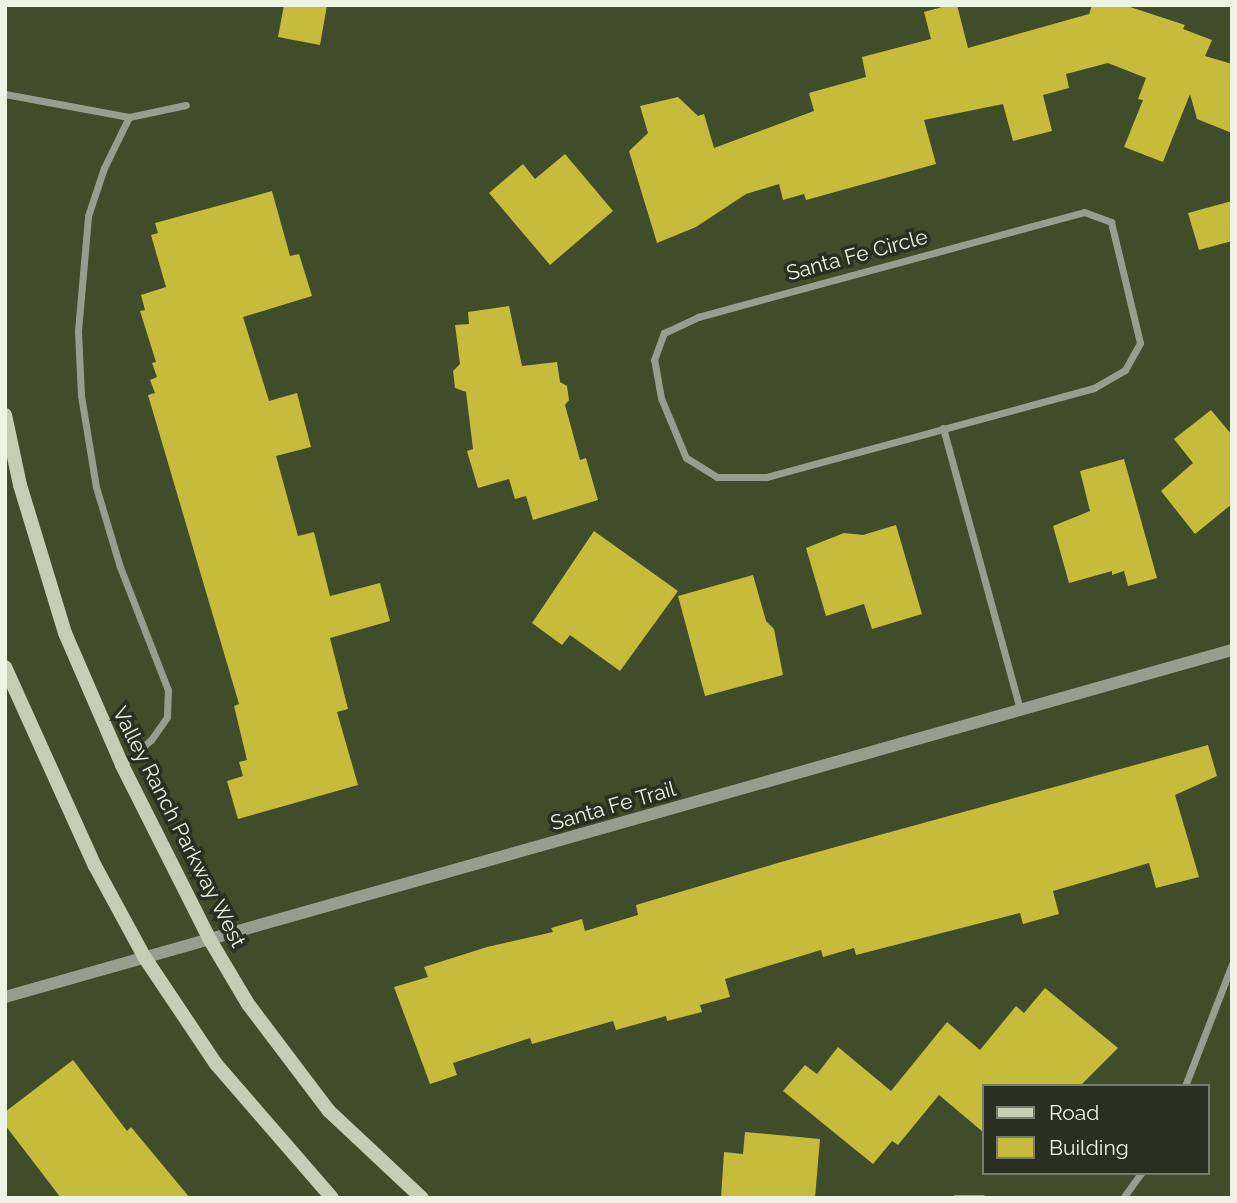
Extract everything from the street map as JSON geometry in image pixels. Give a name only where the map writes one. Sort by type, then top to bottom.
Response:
[{"type":"main road","name":"Valley Ranch Parkway West","points":[[5,415],[20,485],[65,633],[122,765],[210,940],[248,1004],[329,1111],[422,1198]]},
{"type":"main road","points":[[5,667],[95,866],[145,958],[216,1064],[332,1198]]},
{"type":"street","points":[[5,94],[129,117],[186,105]]},
{"type":"street","points":[[122,765],[151,740],[167,717],[168,690],[120,567],[96,488],[81,394],[78,331],[88,216],[104,169],[129,117]]},
{"type":"street","name":"Santa Fe Circle","points":[[1084,212],[1111,222],[1140,343],[1125,370],[1094,388],[943,428],[766,477],[717,477],[687,458],[661,398],[654,360],[664,333],[698,317],[1084,212]]},
{"type":"street","points":[[943,428],[1020,710]]},
{"type":"street","name":"Santa Fe Trail","points":[[5,997],[1232,650]]},
{"type":"street","points":[[1186,1084],[1232,964]]},
{"type":"street","points":[[1123,1198],[1140,1175]]},
{"type":"street","points":[[955,1198],[982,1198]]},
{"type":"building","points":[[284,5],[327,5],[320,45],[278,37]]},
{"type":"building","points":[[957,5],[968,48],[1089,14],[1092,5],[1124,5],[1185,25],[1183,29],[1212,40],[1205,56],[1232,64],[1232,133],[1197,119],[1190,94],[1163,162],[1124,147],[1143,100],[1138,99],[1146,78],[1108,63],[1066,74],[1069,88],[1043,95],[1052,131],[1013,141],[1003,104],[924,120],[936,164],[806,200],[804,194],[783,200],[779,184],[746,194],[696,227],[657,243],[629,151],[648,133],[640,106],[678,97],[698,116],[704,114],[714,148],[814,111],[809,93],[866,77],[862,57],[931,39],[924,12]]},
{"type":"building","points":[[565,154],[613,211],[550,265],[489,193],[523,164],[535,179]]},
{"type":"building","points":[[272,191],[290,256],[299,254],[312,296],[243,317],[269,401],[297,393],[311,447],[276,456],[298,536],[314,532],[330,596],[380,583],[390,621],[330,638],[348,709],[337,712],[358,785],[238,819],[227,781],[243,776],[239,762],[247,760],[234,706],[239,704],[148,395],[155,393],[150,380],[157,377],[152,363],[156,362],[140,311],[145,310],[141,295],[166,287],[151,235],[158,233],[155,223]]},
{"type":"building","points":[[1232,201],[1232,241],[1199,250],[1188,213]]},
{"type":"building","points":[[509,306],[522,366],[557,362],[560,382],[567,386],[569,400],[565,405],[580,460],[586,458],[598,500],[533,520],[526,496],[515,499],[509,479],[478,488],[467,451],[473,449],[466,392],[455,388],[453,371],[460,364],[455,325],[469,324],[468,312]]},
{"type":"building","points":[[1211,410],[1232,435],[1232,504],[1195,534],[1161,491],[1193,463],[1174,439]]},
{"type":"building","points":[[1124,459],[1157,578],[1128,586],[1124,571],[1112,575],[1112,571],[1069,583],[1053,526],[1090,511],[1080,471]]},
{"type":"building","points":[[896,525],[922,614],[872,629],[864,604],[826,616],[806,548],[844,533],[863,535]]},
{"type":"building","points":[[594,531],[678,591],[620,671],[570,635],[562,645],[532,623]]},
{"type":"building","points":[[753,575],[766,621],[774,629],[783,675],[705,696],[678,596]]},
{"type":"building","points":[[1208,745],[1217,776],[1175,795],[1199,877],[1156,888],[1149,863],[1053,891],[1059,914],[1023,924],[1020,913],[856,955],[854,948],[823,957],[821,950],[725,979],[730,997],[700,1005],[702,1012],[667,1021],[666,1016],[616,1030],[613,1021],[532,1044],[530,1038],[453,1063],[457,1075],[430,1084],[394,987],[428,977],[424,967],[487,947],[553,932],[551,928],[582,919],[585,931],[638,915],[636,905],[781,862]]},
{"type":"building","points":[[1045,988],[1118,1048],[1082,1084],[982,1084],[982,1131],[939,1095],[898,1145],[892,1141],[873,1164],[783,1091],[805,1065],[817,1074],[838,1047],[891,1091],[947,1022],[980,1050],[1016,1006],[1024,1013]]},
{"type":"building","points":[[73,1060],[127,1131],[131,1127],[190,1198],[61,1198],[5,1125],[5,1112]]},
{"type":"building","points":[[745,1132],[820,1139],[815,1198],[721,1198],[724,1152],[743,1154]]}]
